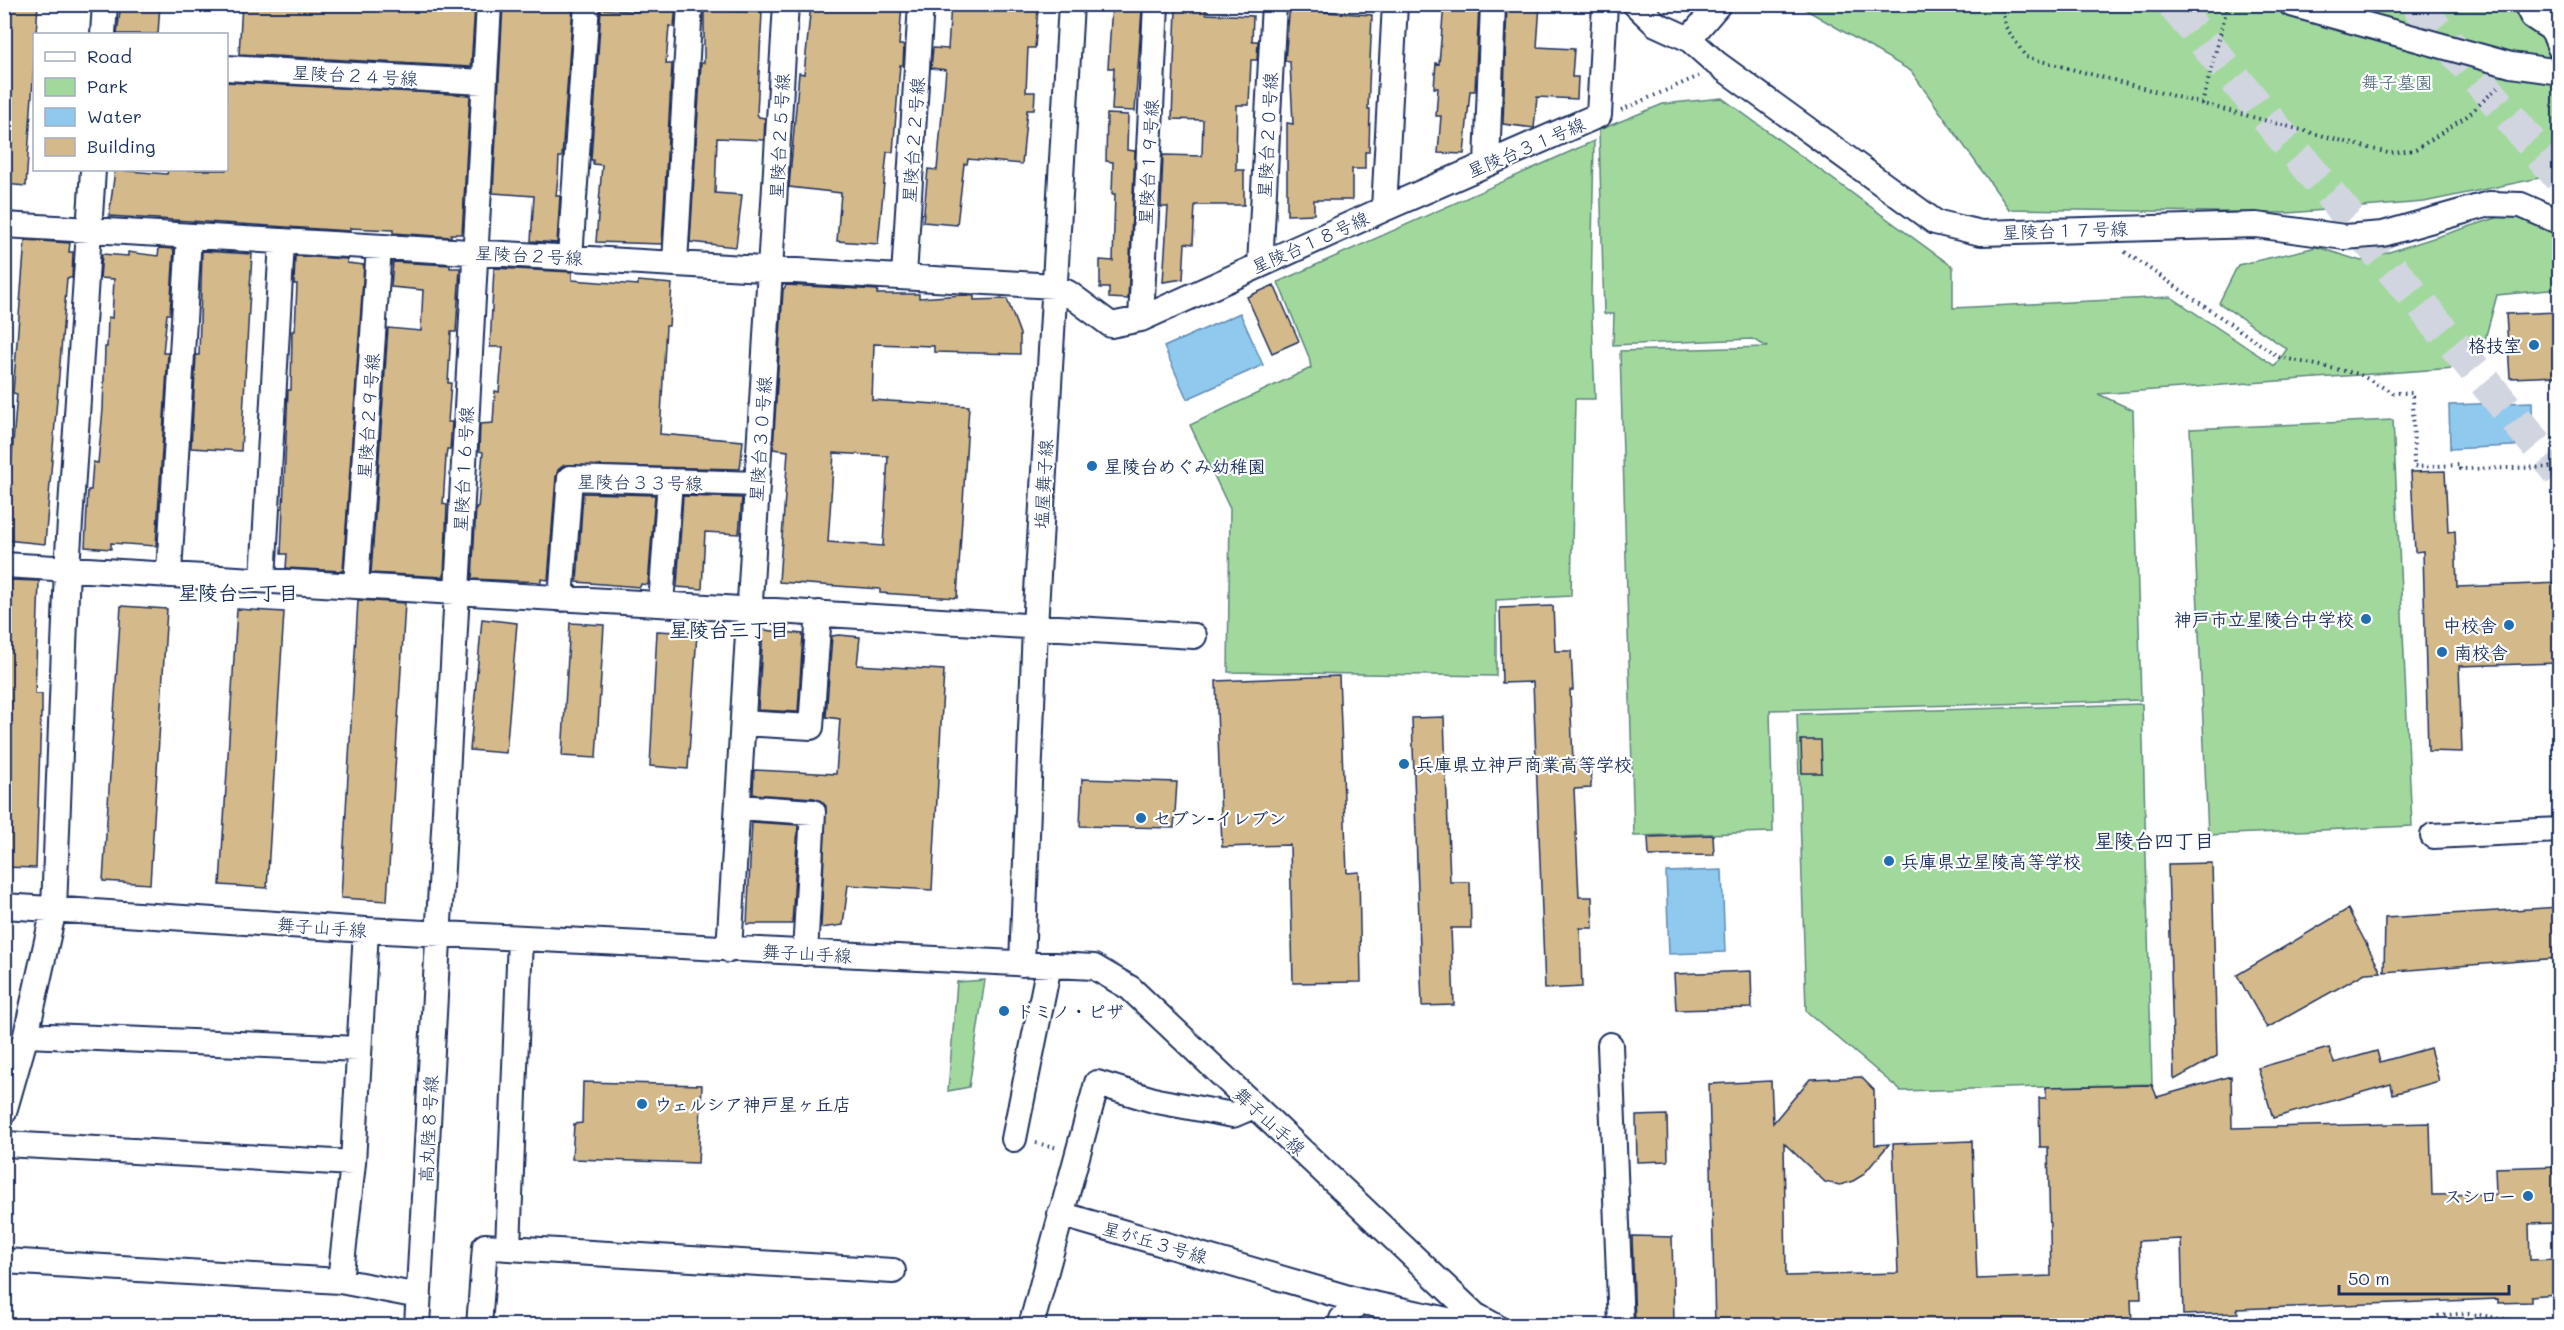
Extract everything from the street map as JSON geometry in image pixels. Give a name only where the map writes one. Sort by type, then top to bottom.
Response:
[{"type":"street","points":[[103,33],[105,4]]},
{"type":"street","name":"星陵台１６号線","points":[[439,933],[489,4]]},
{"type":"street","points":[[570,258],[587,4]]},
{"type":"street","points":[[675,263],[690,4]]},
{"type":"street","name":"星陵台２５号線","points":[[771,268],[786,4]]},
{"type":"street","name":"星陵台２２号線","points":[[904,276],[921,4]]},
{"type":"street","name":"塩屋舞子線","points":[[1022,964],[1035,627],[1071,4]]},
{"type":"street","name":"星陵台１９号線","points":[[1141,319],[1156,4]]},
{"type":"street","name":"星陵台２０号線","points":[[1260,265],[1274,4]]},
{"type":"street","name":"星陵台１８号線","points":[[1054,285],[1111,325],[1141,319],[1384,209],[1395,4]]},
{"type":"street","points":[[1487,164],[1493,4]]},
{"type":"street","name":"星陵台３１号線","points":[[1384,209],[1599,115],[1605,4]]},
{"type":"street","name":"星陵台１７号線","points":[[1635,4],[1656,24],[1689,39],[1716,63],[1935,222],[1981,233],[2256,225],[2344,237],[2384,234],[2489,204],[2522,205],[2559,222]]},
{"type":"street","points":[[1689,39],[1719,4]]},
{"type":"street","points":[[2291,4],[2511,65],[2559,72]]},
{"type":"street","points":[[2526,4],[2532,16],[2553,30],[2559,48]]},
{"type":"street","name":"星陵台２４号線","points":[[228,68],[484,82]]},
{"type":"street","points":[[4,1112],[26,1035],[54,909],[67,568],[93,171]]},
{"type":"street","name":"星陵台２号線","points":[[4,225],[89,228],[189,236],[1054,285]]},
{"type":"street","points":[[170,573],[189,236]]},
{"type":"street","points":[[263,579],[282,241]]},
{"type":"street","name":"星陵台２９号線","points":[[356,585],[379,247]]},
{"type":"street","name":"星陵台３０号線","points":[[729,950],[771,268]]},
{"type":"street","name":"星陵台３３号線","points":[[561,599],[570,478],[757,484]]},
{"type":"street","points":[[661,604],[670,481]]},
{"type":"street","points":[[4,565],[170,573],[561,599],[1194,636]]},
{"type":"street","points":[[743,723],[811,727],[819,613]]},
{"type":"street","points":[[738,807],[813,812],[806,953]]},
{"type":"street","points":[[2433,836],[2559,830]]},
{"type":"street","name":"舞子山手線","points":[[4,906],[366,930],[1094,968],[1130,988],[1485,1320]]},
{"type":"street","points":[[340,1281],[353,1163],[366,930]]},
{"type":"street","name":"高丸陸８号線","points":[[417,1326],[439,933]]},
{"type":"street","points":[[508,1248],[520,938]]},
{"type":"street","points":[[1014,1139],[1049,965]]},
{"type":"street","points":[[26,1035],[359,1049]]},
{"type":"street","points":[[1610,1045],[1622,1326]]},
{"type":"street","points":[[1031,1326],[1097,1083],[1157,1101],[1233,1114],[1254,1106]]},
{"type":"street","points":[[4,1144],[353,1163]]},
{"type":"street","name":"星が丘３号線","points":[[1060,1214],[1359,1301],[1452,1321],[1485,1320]]},
{"type":"street","points":[[479,1326],[485,1246],[893,1271]]},
{"type":"street","points":[[4,1261],[340,1281],[419,1296]]},
{"type":"street","points":[[1340,1326],[1342,1319],[1359,1301]]},
{"type":"path","points":[[2002,4],[2006,26],[2025,57],[2388,153],[2415,150],[2467,116],[2503,82],[2511,65]]},
{"type":"path","points":[[2202,104],[2228,4]]},
{"type":"path","points":[[1599,115],[1612,113],[1700,76],[1716,63]]},
{"type":"path","points":[[2092,228],[2279,357],[2359,375],[2393,393],[2413,393],[2414,466],[2460,465],[2460,469],[2559,467]]},
{"type":"path","points":[[1014,1139],[1078,1151]]},
{"type":"path","points":[[2423,1326],[2438,1316],[2468,1313],[2546,1326]]},
{"type":"green space","name":"舞子墓園","points":[[1798,5],[2559,5],[2559,174],[2424,202],[2288,213],[2009,209],[1911,71]]},
{"type":"green space","points":[[1722,98],[1953,267],[1953,308],[2171,297],[2275,366],[2287,349],[2219,303],[2238,265],[2317,247],[2361,261],[2509,214],[2559,234],[2559,289],[2497,295],[2484,343],[2455,368],[2098,394],[2133,410],[2141,700],[1770,710],[1773,832],[1634,836],[1620,351],[1768,347],[1752,339],[1613,345],[1614,314],[1604,314],[1599,130],[1663,104]]},
{"type":"green space","points":[[1594,141],[1591,294],[1595,399],[1575,399],[1571,596],[1496,600],[1496,676],[1228,672],[1230,509],[1190,425],[1311,368],[1309,357],[1278,282]]},
{"type":"green space","points":[[2393,420],[2412,826],[2208,835],[2190,429]]},
{"type":"green space","points":[[2142,704],[2152,1084],[1901,1091],[1806,1011],[1797,714]]},
{"type":"green space","points":[[985,980],[969,1087],[948,1091],[957,982]]},
{"type":"water","points":[[1240,313],[1263,365],[1187,399],[1164,347]]},
{"type":"water","points":[[2532,402],[2533,445],[2450,449],[2449,405]]},
{"type":"water","points":[[1722,870],[1725,952],[1669,954],[1666,872]]},
{"type":"building","points":[[4,4],[38,4],[36,33],[33,33],[33,80],[26,186],[4,184]]},
{"type":"building","points":[[121,4],[160,4],[158,33],[117,33]]},
{"type":"building","points":[[242,4],[457,4],[475,6],[471,67],[239,54]]},
{"type":"building","points":[[503,4],[570,4],[573,6],[562,157],[559,157],[556,196],[560,196],[557,243],[531,241],[534,196],[493,193]]},
{"type":"building","points":[[644,4],[676,4],[674,27],[669,26],[666,64],[672,64],[662,244],[596,242],[602,165],[593,164],[591,160],[601,9],[642,12]]},
{"type":"building","points":[[704,4],[730,4],[730,11],[762,12],[757,114],[765,118],[764,140],[717,138],[715,193],[742,195],[736,247],[690,242],[701,63],[704,63]]},
{"type":"building","points":[[811,4],[902,4],[899,45],[904,45],[903,65],[900,65],[893,152],[887,152],[878,244],[837,241],[841,193],[789,187],[799,73],[804,74]]},
{"type":"building","points":[[951,4],[1038,8],[1035,48],[1028,48],[1026,92],[1035,92],[1034,110],[1027,110],[1022,164],[968,159],[967,164],[964,164],[957,225],[923,222],[928,169],[937,170],[946,70],[931,68],[933,48],[948,49]]},
{"type":"building","points":[[1112,4],[1137,4],[1137,8],[1142,9],[1135,111],[1112,110],[1114,68],[1108,68]]},
{"type":"building","points":[[1290,4],[1325,4],[1325,12],[1372,15],[1368,109],[1370,109],[1369,152],[1365,152],[1365,169],[1352,169],[1352,200],[1314,200],[1314,214],[1287,215],[1287,123],[1293,124],[1290,62],[1285,61]]},
{"type":"building","points":[[1444,4],[1479,4],[1475,91],[1470,91],[1464,154],[1438,153],[1441,116],[1436,116],[1438,88],[1434,88],[1436,63],[1439,64]]},
{"type":"building","points":[[1507,4],[1540,4],[1537,47],[1574,49],[1572,77],[1578,77],[1577,99],[1537,97],[1534,128],[1503,124]]},
{"type":"building","points":[[1176,9],[1206,9],[1206,14],[1253,16],[1252,41],[1258,41],[1257,60],[1251,60],[1249,105],[1237,105],[1236,170],[1244,170],[1244,205],[1195,205],[1193,244],[1185,243],[1183,279],[1163,282],[1168,207],[1161,207],[1163,155],[1202,156],[1203,120],[1172,119]]},
{"type":"building","points":[[228,82],[470,95],[462,234],[451,234],[451,237],[393,233],[393,230],[350,228],[350,231],[109,216],[115,171],[167,174],[168,171],[228,171]]},
{"type":"building","points":[[1107,114],[1128,115],[1127,150],[1135,151],[1128,299],[1109,298],[1109,288],[1100,288],[1100,260],[1113,261],[1115,194],[1112,194],[1113,162],[1106,161]]},
{"type":"building","points":[[25,240],[70,243],[69,252],[73,252],[72,278],[67,278],[45,544],[5,540],[17,394],[13,393]]},
{"type":"building","points":[[159,248],[174,249],[170,314],[167,314],[163,353],[168,353],[156,546],[111,543],[111,549],[85,547],[88,490],[91,490],[93,462],[98,463],[108,317],[112,318],[114,279],[100,278],[102,254],[128,256],[128,252],[158,256]]},
{"type":"building","points":[[202,251],[252,254],[241,451],[191,448],[196,355],[199,355]]},
{"type":"building","points":[[295,256],[347,259],[347,263],[364,265],[343,571],[286,568],[287,554],[281,554],[288,390],[291,390],[292,331],[295,331],[297,284],[294,284]]},
{"type":"building","points":[[393,262],[450,265],[450,268],[460,268],[456,332],[451,332],[448,383],[451,383],[448,422],[452,422],[450,449],[447,449],[446,457],[443,504],[447,505],[444,577],[371,573],[388,328],[421,331],[423,290],[391,287]]},
{"type":"building","points":[[494,268],[572,272],[572,280],[638,285],[638,281],[672,284],[669,326],[666,326],[660,434],[743,441],[740,469],[564,465],[558,470],[556,477],[548,580],[541,579],[541,582],[472,579],[476,507],[478,507],[483,452],[479,451],[480,424],[493,423],[495,391],[499,392],[503,347],[490,347]]},
{"type":"building","points":[[786,285],[878,290],[877,294],[919,294],[919,298],[963,295],[974,296],[974,300],[1007,299],[1020,334],[1020,354],[934,352],[934,346],[874,344],[872,400],[969,406],[957,598],[880,593],[880,589],[779,582],[788,451],[773,449],[783,290]],"holes":[[[834,453],[888,456],[883,546],[828,542]]]},
{"type":"building","points":[[1274,285],[1299,341],[1272,353],[1247,297]]},
{"type":"building","name":"格技室","points":[[2559,312],[2559,376],[2510,378],[2506,314]]},
{"type":"building","points":[[2445,471],[2448,532],[2455,531],[2457,587],[2559,583],[2559,663],[2459,666],[2462,752],[2428,751],[2423,551],[2415,552],[2411,472]]},
{"type":"building","points":[[583,493],[655,495],[648,585],[641,584],[640,587],[577,582]]},
{"type":"building","points":[[683,496],[742,498],[739,534],[705,532],[702,589],[677,587]]},
{"type":"building","points":[[10,580],[39,581],[35,694],[42,694],[42,713],[36,868],[4,867],[4,594],[10,595]]},
{"type":"building","points":[[358,600],[405,603],[387,901],[341,898]]},
{"type":"building","points":[[121,606],[167,609],[150,884],[103,881]]},
{"type":"building","points":[[1553,606],[1555,651],[1571,651],[1573,761],[1590,760],[1591,788],[1574,789],[1579,897],[1592,897],[1593,928],[1580,928],[1582,987],[1545,989],[1533,682],[1502,683],[1500,608]]},
{"type":"building","points":[[237,609],[284,612],[267,888],[220,885]]},
{"type":"building","points":[[482,619],[517,623],[506,753],[470,750]]},
{"type":"building","points":[[570,623],[604,625],[596,758],[562,756]]},
{"type":"building","points":[[763,630],[803,634],[798,712],[758,710]]},
{"type":"building","points":[[657,631],[697,633],[688,769],[650,766]]},
{"type":"building","points":[[832,636],[860,637],[857,665],[944,670],[932,890],[848,885],[843,925],[821,928],[826,806],[814,798],[753,794],[754,770],[836,774],[840,719],[826,717]]},
{"type":"building","points":[[1339,676],[1347,873],[1359,872],[1361,982],[1293,983],[1290,845],[1222,847],[1216,681]]},
{"type":"building","points":[[1444,717],[1450,882],[1470,882],[1471,928],[1451,928],[1454,1005],[1422,1006],[1412,718]]},
{"type":"building","points":[[1801,740],[1821,740],[1822,773],[1802,773]]},
{"type":"building","points":[[1082,779],[1177,782],[1174,828],[1080,826]]},
{"type":"building","points":[[752,822],[798,825],[792,924],[747,924]]},
{"type":"building","points":[[1713,835],[1714,855],[1649,856],[1648,837]]},
{"type":"building","points":[[2212,863],[2217,1056],[2174,1080],[2168,864]]},
{"type":"building","points":[[2559,907],[2559,958],[2384,972],[2385,918]]},
{"type":"building","points":[[2348,909],[2381,972],[2365,973],[2267,1028],[2237,975]]},
{"type":"building","points":[[1751,971],[1752,1008],[1676,1010],[1674,974]]},
{"type":"building","points":[[2329,1048],[2334,1063],[2377,1051],[2380,1062],[2430,1048],[2439,1081],[2393,1094],[2391,1084],[2273,1118],[2258,1068]]},
{"type":"building","points":[[2231,1076],[2232,1128],[2430,1123],[2432,1195],[2496,1194],[2495,1168],[2559,1166],[2559,1223],[2529,1224],[2530,1260],[2555,1259],[2557,1294],[2531,1296],[2531,1302],[2498,1303],[2498,1299],[2237,1309],[2238,1313],[2183,1315],[2181,1239],[2139,1241],[2141,1299],[2131,1299],[2132,1326],[1908,1326],[1908,1319],[1778,1322],[1778,1326],[1715,1326],[1709,1084],[1771,1081],[1773,1123],[1810,1079],[1861,1077],[1874,1090],[1875,1145],[1889,1144],[1863,1175],[1853,1181],[1840,1185],[1825,1182],[1784,1143],[1786,1276],[1898,1273],[1893,1144],[1972,1141],[1977,1279],[2051,1276],[2048,1147],[2040,1147],[2039,1098],[2046,1098],[2046,1087],[2152,1085],[2157,1097]]},
{"type":"building","name":"ウェルシア神戸星ヶ丘店","points":[[583,1082],[702,1085],[698,1163],[572,1159],[574,1124],[582,1123]]},
{"type":"building","points":[[1667,1115],[1668,1161],[1637,1162],[1636,1116]]},
{"type":"building","points":[[1632,1236],[1672,1237],[1674,1323],[1635,1323]]},
{"type":"tunnel","points":[[2173,4],[2560,473]]},
{"type":"tunnel","points":[[2416,4],[2560,178]]},
{"type":"place","name":"格技室","points":[[2534,345]]},
{"type":"place","name":"星陵台めぐみ幼稚園","points":[[1092,466]]},
{"type":"place","name":"神戸市立星陵台中学校","points":[[2366,619]]},
{"type":"place","name":"中校舎","points":[[2509,625]]},
{"type":"place","name":"南校舎","points":[[2442,652]]},
{"type":"place","name":"兵庫県立神戸商業高等学校","points":[[1404,764]]},
{"type":"place","name":"セブン-イレブン","points":[[1141,818]]},
{"type":"place","name":"兵庫県立星陵高等学校","points":[[1889,861]]},
{"type":"place","name":"ドミノ・ピザ","points":[[1004,1011]]},
{"type":"place","name":"ウェルシア神戸星ヶ丘店","points":[[642,1104]]},
{"type":"place","name":"スシロー","points":[[2528,1196]]},
{"type":"district","name":"星陵台二丁目","points":[[238,592]]},
{"type":"district","name":"星陵台三丁目","points":[[729,629]]},
{"type":"district","name":"星陵台四丁目","points":[[2154,840]]}]
